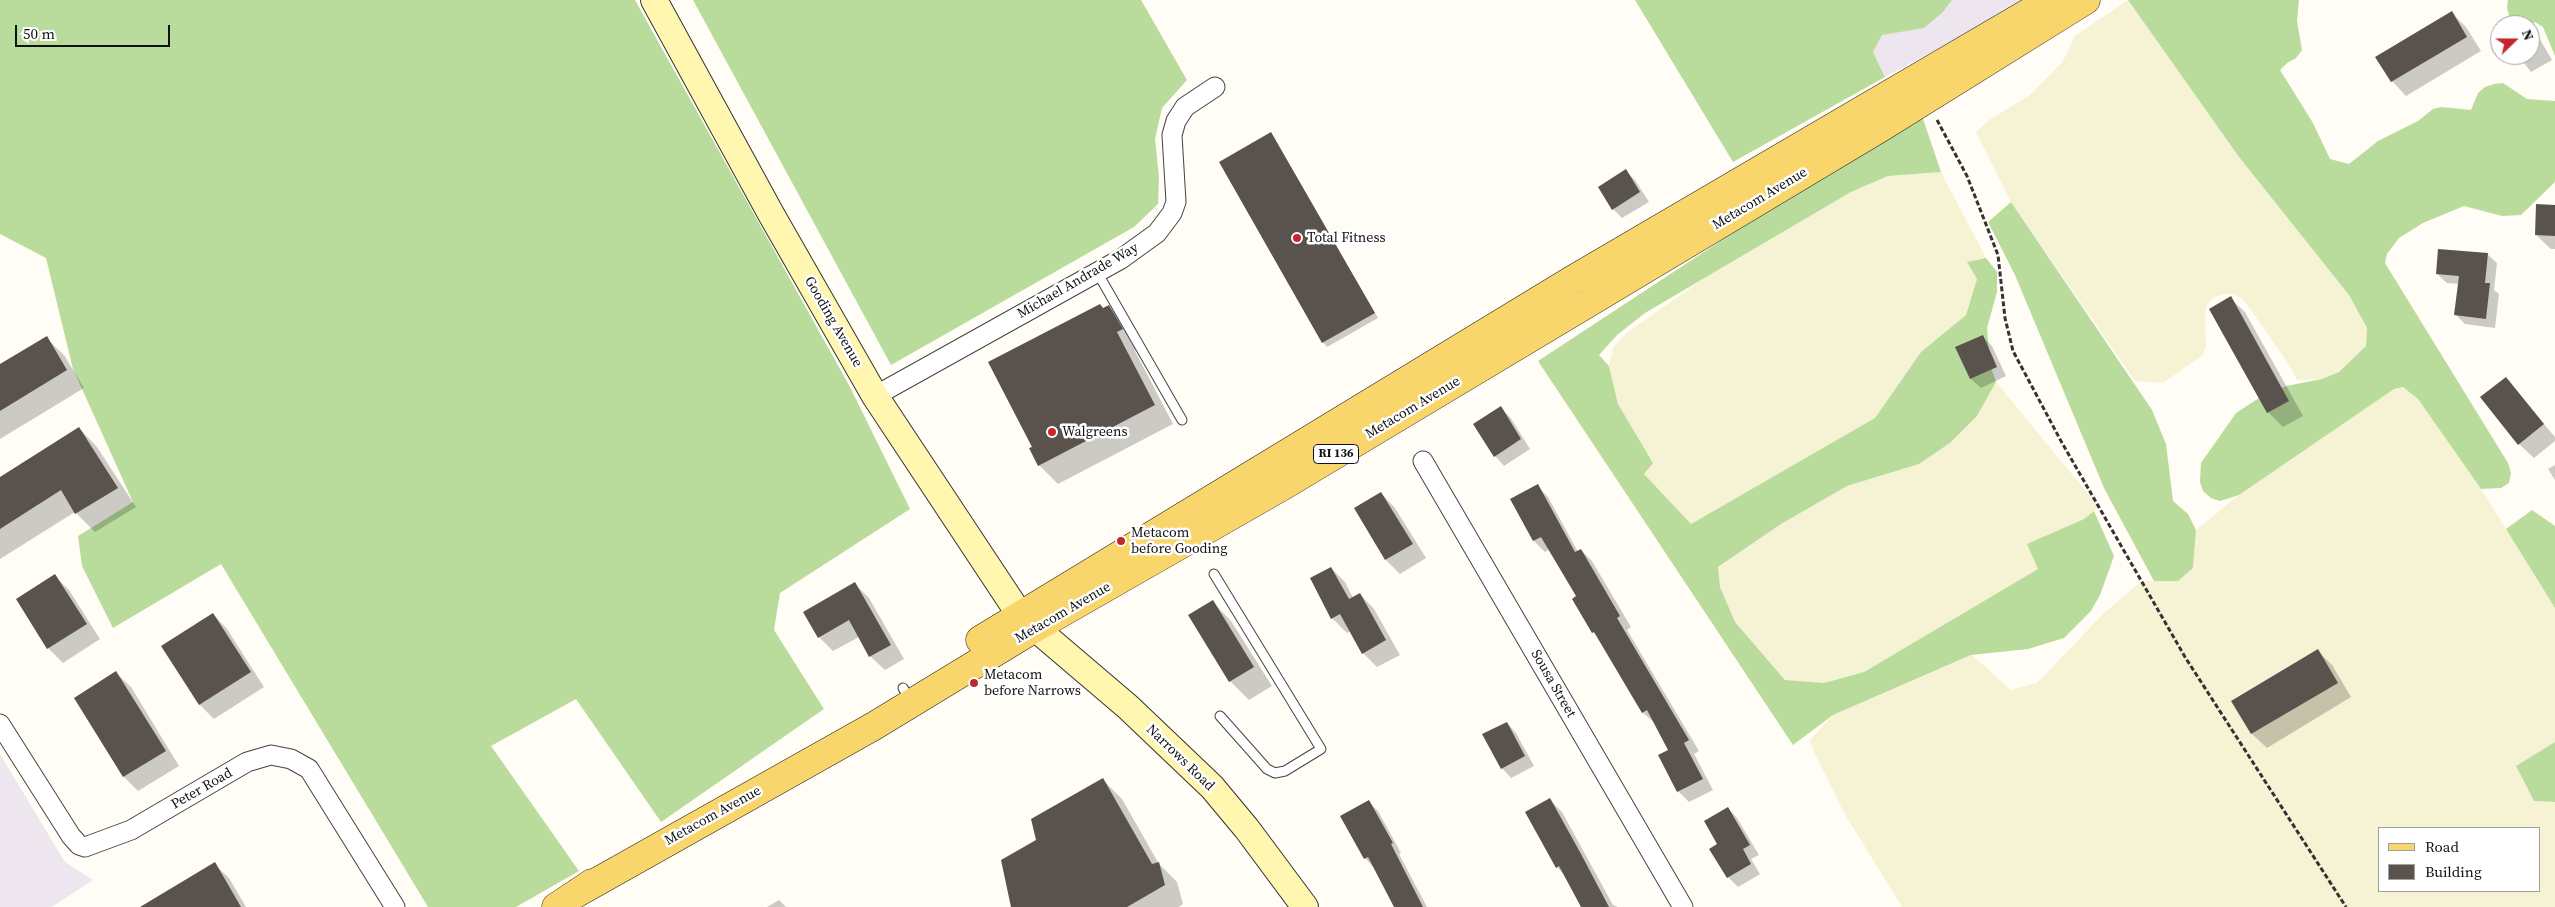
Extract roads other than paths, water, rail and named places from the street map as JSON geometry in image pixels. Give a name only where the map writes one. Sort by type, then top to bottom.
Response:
[{"type":"main road","name":"Gooding Avenue","points":[[654,0],[771,214],[875,396],[1027,622]]},
{"type":"main road","name":"Metacom Avenue","points":[[566,900],[1027,622],[1282,486],[2050,0]]},
{"type":"main road","name":"Metacom Avenue","points":[[1741,195],[1927,99],[2086,0]]},
{"type":"main road","name":"Narrows Road","points":[[1027,622],[1128,706],[1212,788],[1247,829],[1304,907]]},
{"type":"street","name":"Michael Andrade Way","points":[[875,396],[1097,272],[1150,240],[1172,213],[1176,202],[1172,136],[1176,121],[1185,107],[1215,87]]},
{"type":"street","name":"Sousa Street","points":[[1423,461],[1682,907]]},
{"type":"street","name":"Peter Road","points":[[0,724],[70,836],[79,845],[85,847],[131,830],[247,762],[271,755],[291,759],[309,769],[395,907]]},
{"type":"lane","points":[[1097,272],[1182,420]]},
{"type":"lane","points":[[1214,574],[1321,749],[1285,771],[1275,773],[1267,769],[1220,716]]},
{"type":"place","name":"Total Fitness","points":[[1297,238]]},
{"type":"place","name":"Walgreens","points":[[1052,432]]},
{"type":"place","name":"Metacom before Gooding","points":[[1121,541]]},
{"type":"place","name":"Metacom before Narrows","points":[[974,683]]}]
